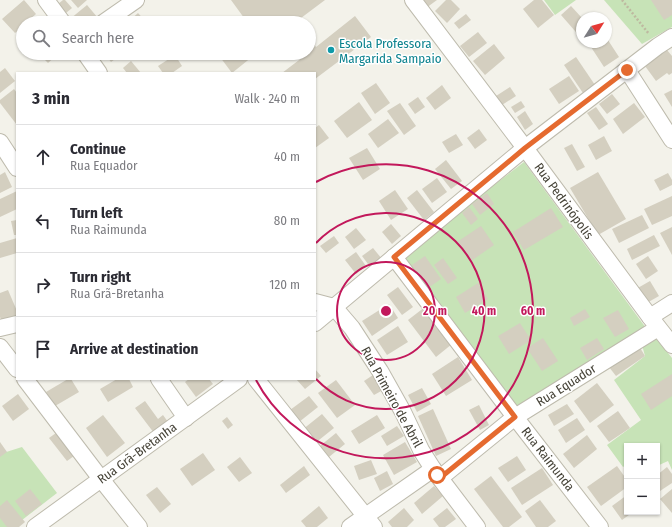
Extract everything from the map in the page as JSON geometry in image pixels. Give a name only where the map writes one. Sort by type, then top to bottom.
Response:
[{"type":"street","points":[[46,0],[58,16]]},
{"type":"street","points":[[113,16],[136,0]]},
{"type":"street","name":"Rua Pedrinópolis","points":[[413,0],[672,345]]},
{"type":"street","points":[[316,322],[525,148],[658,46],[672,37]]},
{"type":"street","points":[[90,60],[98,72]]},
{"type":"street","points":[[627,70],[672,140]]},
{"type":"street","points":[[0,142],[16,166]]},
{"type":"street","name":"Rua Raimunda","points":[[394,257],[600,527]]},
{"type":"street","points":[[316,302],[334,307]]},
{"type":"street","name":"Rua Equador","points":[[350,527],[369,522],[515,417],[654,322],[672,303]]},
{"type":"street","name":"Rua Primeiro de Abril","points":[[334,307],[352,328],[380,371],[403,412],[421,450],[436,474],[478,527]]},
{"type":"street","points":[[0,328],[16,324]]},
{"type":"street","points":[[0,347],[16,368]]},
{"type":"street","points":[[26,380],[139,527]]},
{"type":"street","points":[[160,380],[186,418]]},
{"type":"street","name":"Rua Grã-Bretanha","points":[[35,527],[239,380]]},
{"type":"street","points":[[257,380],[369,522]]},
{"type":"path","points":[[622,0],[658,46]]},
{"type":"green space","points":[[544,0],[576,0],[555,15]]},
{"type":"green space","points":[[604,0],[672,0],[672,27],[642,44]]},
{"type":"green space","points":[[524,162],[646,328],[517,408],[401,256]]},
{"type":"green space","points":[[655,337],[672,358],[672,470],[668,461],[660,465],[660,443],[624,443],[623,467],[607,445],[641,420],[614,380],[645,356],[642,345]]},
{"type":"green space","points":[[22,447],[57,493],[13,527],[0,527],[0,454]]},
{"type":"building","points":[[24,0],[36,14],[34,16],[16,16],[15,33],[2,19]]},
{"type":"building","points":[[65,0],[72,8],[66,13],[58,4]]},
{"type":"building","points":[[71,0],[87,0],[78,8]]},
{"type":"building","name":"Escola Professora Margarida Sampaio","points":[[231,0],[325,0],[304,16],[243,16]]},
{"type":"building","points":[[420,0],[437,0],[426,8]]},
{"type":"building","points":[[446,0],[451,0],[460,9],[447,23],[435,11]]},
{"type":"building","points":[[534,0],[542,0],[554,15],[538,28],[523,9]]},
{"type":"building","points":[[651,0],[672,0],[672,15],[664,20]]},
{"type":"building","points":[[87,5],[96,16],[74,16]]},
{"type":"building","points":[[571,6],[576,12],[576,32],[561,15]]},
{"type":"building","points":[[466,14],[471,20],[459,29],[454,23]]},
{"type":"building","name":"Escola Professora Margarida Sampaio","points":[[355,16],[371,37],[316,78],[316,72],[283,72],[299,60],[316,60],[316,47]]},
{"type":"building","points":[[478,32],[487,43],[469,57],[460,46]]},
{"type":"building","points":[[494,44],[505,58],[485,75],[473,61]]},
{"type":"building","points":[[612,46],[619,57],[604,67],[592,48],[612,48]]},
{"type":"building","points":[[667,50],[672,56],[672,73],[669,75],[667,73],[656,81],[645,66]]},
{"type":"building","points":[[576,57],[595,85],[583,93],[564,65]]},
{"type":"building","points":[[167,60],[178,60],[182,66],[173,72],[162,72],[158,66]]},
{"type":"building","points":[[222,60],[248,60],[233,72],[231,72]]},
{"type":"building","points":[[131,61],[140,72],[126,72],[123,68]]},
{"type":"building","points":[[5,68],[15,81],[0,93],[0,72]]},
{"type":"building","points":[[569,76],[579,91],[559,104],[549,89]]},
{"type":"building","points":[[376,83],[390,103],[375,114],[361,93]]},
{"type":"building","points":[[442,85],[451,98],[435,110],[426,98]]},
{"type":"building","points":[[510,87],[516,96],[502,105],[496,96]]},
{"type":"building","points":[[14,89],[16,92],[16,124],[0,103],[0,100]]},
{"type":"building","points":[[672,90],[672,107],[664,94]]},
{"type":"building","points":[[612,94],[620,104],[607,114],[599,104]]},
{"type":"building","points":[[418,97],[425,107],[415,114],[408,104]]},
{"type":"building","points":[[521,101],[525,107],[515,113],[511,107]]},
{"type":"building","points":[[359,102],[372,120],[347,138],[334,121]]},
{"type":"building","points":[[400,103],[416,126],[404,135],[387,111]]},
{"type":"building","points":[[634,103],[645,117],[623,134],[613,119]]},
{"type":"building","points":[[596,107],[608,124],[599,130],[587,113]]},
{"type":"building","points":[[525,111],[533,124],[525,130],[517,117]]},
{"type":"building","points":[[388,119],[399,133],[378,148],[368,134]]},
{"type":"building","points":[[319,125],[329,138],[316,147],[316,127]]},
{"type":"building","points":[[479,129],[487,140],[475,149],[467,138]]},
{"type":"building","points":[[456,134],[463,145],[449,153],[442,142]]},
{"type":"building","points":[[604,136],[612,151],[596,160],[588,145]]},
{"type":"building","points":[[572,144],[585,167],[577,171],[564,148]]},
{"type":"building","points":[[367,148],[380,169],[363,180],[349,158]]},
{"type":"building","points":[[446,160],[462,181],[451,189],[435,169]]},
{"type":"building","points":[[5,172],[12,187],[0,193],[0,175]]},
{"type":"building","points":[[598,172],[626,219],[598,235],[570,188]]},
{"type":"building","points":[[668,173],[672,180],[672,185],[660,191],[654,180]]},
{"type":"building","points":[[437,178],[447,192],[432,203],[422,189]]},
{"type":"building","points":[[395,190],[408,209],[391,220],[379,201]]},
{"type":"building","points":[[417,190],[434,212],[424,220],[407,198]]},
{"type":"building","points":[[16,191],[16,209],[0,217],[0,199]]},
{"type":"building","points":[[487,193],[494,204],[480,215],[472,204]]},
{"type":"building","points":[[672,196],[672,216],[652,225],[644,209]]},
{"type":"building","points":[[469,207],[478,219],[471,225],[462,213]]},
{"type":"building","points":[[551,208],[563,227],[524,250],[513,232]]},
{"type":"building","points":[[642,215],[649,228],[619,243],[612,229]]},
{"type":"building","points":[[16,220],[16,235],[14,235],[11,221]]},
{"type":"building","points":[[391,224],[401,236],[392,244],[382,232]]},
{"type":"building","points":[[481,226],[494,245],[471,261],[457,242]]},
{"type":"building","points":[[672,227],[672,255],[660,233]]},
{"type":"building","points":[[356,228],[366,240],[354,249],[345,237]]},
{"type":"building","points":[[654,235],[660,246],[632,260],[627,249]]},
{"type":"building","points":[[334,236],[339,243],[326,253],[320,246]]},
{"type":"building","points":[[16,238],[16,253],[0,258],[0,243]]},
{"type":"building","points":[[373,248],[382,259],[371,268],[362,256]]},
{"type":"building","points":[[356,252],[366,266],[356,274],[345,260]]},
{"type":"building","points":[[425,256],[441,279],[428,288],[412,265]]},
{"type":"building","points":[[648,256],[658,271],[646,279],[636,264]]},
{"type":"building","points":[[443,258],[457,278],[448,284],[434,265]]},
{"type":"building","points":[[650,281],[659,296],[645,304],[636,289]]},
{"type":"building","points":[[478,283],[488,299],[465,313],[456,297]]},
{"type":"building","points":[[398,287],[413,307],[402,315],[387,295]]},
{"type":"building","points":[[8,290],[16,309],[16,318],[3,324],[0,317],[0,293]]},
{"type":"building","points":[[389,304],[398,318],[372,336],[362,321]]},
{"type":"building","points":[[425,307],[452,344],[436,357],[408,320]]},
{"type":"building","points":[[585,309],[590,317],[574,326],[570,318]]},
{"type":"building","points":[[618,310],[629,329],[615,337],[603,318]]},
{"type":"building","points":[[520,323],[531,340],[509,354],[498,336]]},
{"type":"building","points":[[398,326],[408,342],[387,355],[377,340]]},
{"type":"building","points":[[543,338],[558,361],[542,371],[527,348]]},
{"type":"building","points":[[597,338],[604,349],[587,360],[580,348]]},
{"type":"building","points":[[639,346],[645,356],[616,376],[609,367]]},
{"type":"building","points":[[458,357],[472,380],[446,396],[432,374]]},
{"type":"building","points":[[316,370],[321,376],[305,389],[297,380],[316,380]]},
{"type":"building","points":[[672,374],[672,396],[651,410],[641,394]]},
{"type":"building","points":[[373,375],[383,390],[374,395],[364,381]]},
{"type":"building","points":[[66,380],[72,380],[79,392],[55,406],[46,392]]},
{"type":"building","points":[[115,380],[130,380],[133,387],[108,402],[100,389]]},
{"type":"building","points":[[188,380],[210,380],[213,384],[196,397],[185,382]]},
{"type":"building","points":[[336,380],[355,405],[337,418],[318,393]]},
{"type":"building","points":[[597,383],[614,405],[590,423],[574,401]]},
{"type":"building","points":[[422,388],[431,404],[417,412],[408,395]]},
{"type":"building","points":[[18,394],[29,409],[13,421],[2,406]]},
{"type":"building","points":[[309,396],[318,407],[299,422],[290,410]]},
{"type":"building","points":[[145,401],[158,419],[163,415],[168,422],[154,433],[135,408]]},
{"type":"building","points":[[567,404],[574,414],[554,426],[548,415]]},
{"type":"building","points":[[479,405],[489,425],[480,430],[469,410]]},
{"type":"building","points":[[433,409],[451,449],[436,456],[418,416]]},
{"type":"building","points":[[618,411],[630,428],[609,442],[597,426]]},
{"type":"building","points":[[322,414],[334,428],[314,444],[302,430]]},
{"type":"building","points":[[103,415],[125,443],[107,457],[86,428]]},
{"type":"building","points":[[377,415],[385,428],[359,444],[351,431]]},
{"type":"building","points":[[227,417],[233,425],[228,429],[222,421]]},
{"type":"building","points":[[577,418],[585,430],[566,443],[558,430]]},
{"type":"building","points":[[397,426],[404,436],[387,446],[381,436]]},
{"type":"building","points":[[56,433],[74,456],[67,461],[49,438]]},
{"type":"building","points":[[336,433],[345,444],[324,461],[315,450]]},
{"type":"building","points":[[587,435],[597,449],[574,468],[563,454]]},
{"type":"building","points":[[0,442],[7,452],[0,457]]},
{"type":"building","points":[[405,442],[417,462],[394,475],[383,455]]},
{"type":"building","points":[[203,453],[215,470],[192,486],[180,469]]},
{"type":"building","points":[[517,456],[526,470],[508,482],[498,468]]},
{"type":"building","points":[[240,457],[252,473],[239,482],[227,467]]},
{"type":"building","points":[[371,460],[377,474],[359,480],[354,466]]},
{"type":"building","points":[[304,466],[310,475],[286,493],[280,485]]},
{"type":"building","points":[[617,466],[624,476],[624,489],[601,506],[587,487]]},
{"type":"building","points":[[667,467],[672,474],[672,483],[660,491],[660,479],[660,473]]},
{"type":"building","points":[[542,468],[553,485],[522,505],[511,488]]},
{"type":"building","points":[[387,471],[393,484],[380,491],[374,478]]},
{"type":"building","points":[[491,476],[522,517],[509,527],[503,527],[474,489]]},
{"type":"building","points":[[434,486],[443,496],[422,514],[414,503]]},
{"type":"building","points":[[157,487],[171,504],[160,513],[146,495]]},
{"type":"building","points":[[30,489],[42,504],[26,516],[15,501]]},
{"type":"building","points":[[672,489],[672,513],[660,499]]},
{"type":"building","points":[[624,497],[624,515],[629,515],[622,520],[612,506]]},
{"type":"building","points":[[7,500],[25,522],[19,527],[7,527],[0,518],[0,506]]},
{"type":"building","points":[[540,500],[556,521],[548,527],[536,527],[525,511]]},
{"type":"building","points":[[319,506],[328,518],[317,527],[306,527],[301,521]]},
{"type":"building","points":[[404,508],[414,520],[407,527],[392,527],[388,522]]},
{"type":"building","points":[[447,508],[456,519],[445,527],[439,527],[433,519]]},
{"type":"place","name":"Escola Professora Margarida Sampaio","points":[[331,50]]},
{"type":"route","points":[[437,475],[440,478],[515,417],[394,257],[525,148],[627,70]]}]
